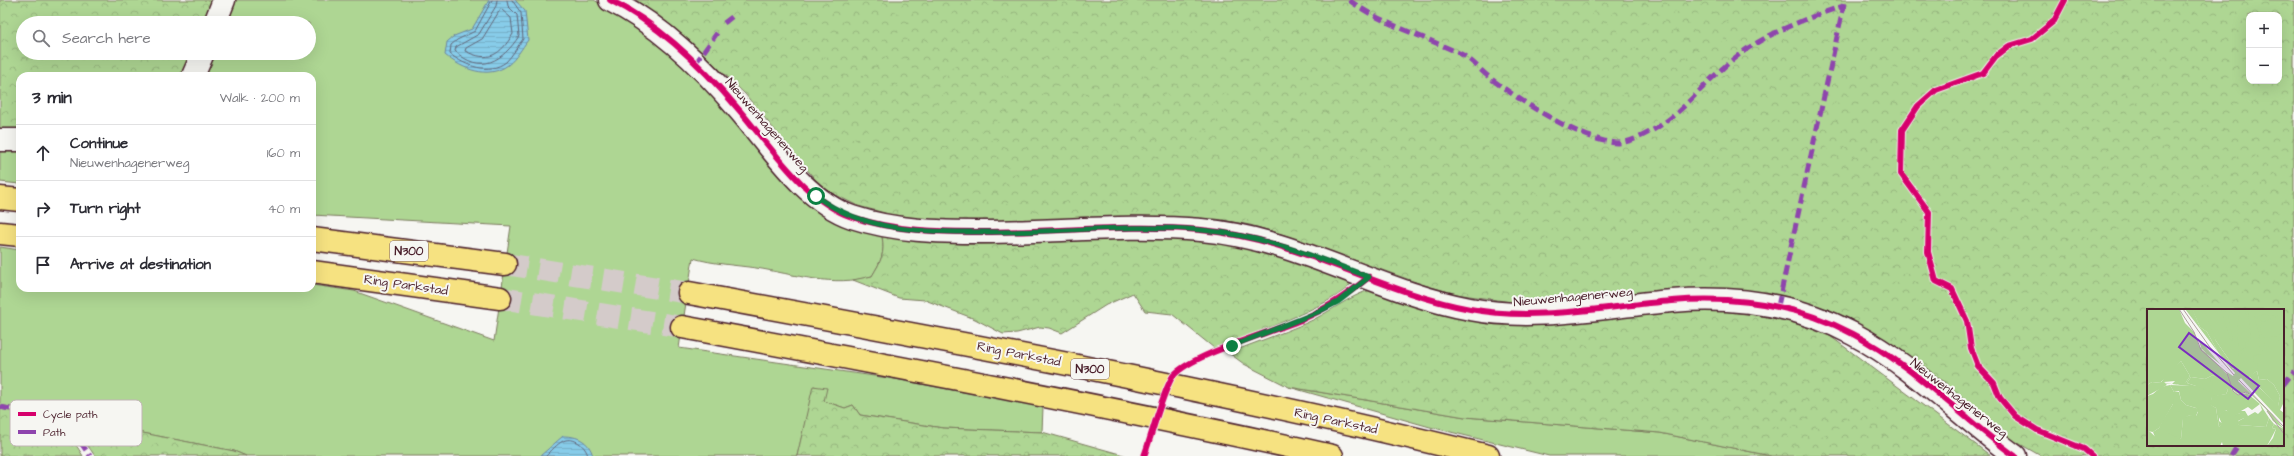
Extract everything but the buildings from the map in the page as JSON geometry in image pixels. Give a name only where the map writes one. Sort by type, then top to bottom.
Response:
[{"type":"highway","points":[[0,198],[16,200]]},
{"type":"highway","points":[[0,233],[16,235]]},
{"type":"highway","name":"N300","points":[[316,240],[505,264]]},
{"type":"highway","name":"Ring Parkstad","points":[[316,273],[500,298]]},
{"type":"highway","name":"Ring Parkstad","points":[[689,293],[954,341],[1192,389],[1488,456]]},
{"type":"highway","points":[[682,327],[952,376],[1193,425],[1332,456]]},
{"type":"street","points":[[218,16],[224,0]]},
{"type":"street","name":"Nieuwenhagenerweg","points":[[610,0],[628,9],[681,50],[728,96],[784,164],[816,196],[840,212],[854,218],[882,225],[931,232],[1042,232],[1149,228],[1201,230],[1241,235],[1319,258],[1445,303],[1472,310],[1506,314],[1533,314],[1690,300],[1733,301],[1778,306],[1821,319],[1854,334],[1884,353],[2015,456]]},
{"type":"street","points":[[195,72],[199,60]]},
{"type":"street","points":[[0,140],[16,140]]},
{"type":"green space","points":[[0,0],[212,0],[206,16],[16,16],[16,60],[188,60],[182,72],[16,72],[16,129],[0,129]]},
{"type":"green space","points":[[236,0],[594,0],[613,11],[674,55],[729,110],[760,147],[882,236],[883,253],[872,276],[843,281],[814,279],[756,268],[708,262],[693,258],[679,348],[895,379],[1043,407],[1042,432],[943,428],[860,415],[853,405],[845,408],[824,401],[820,388],[814,386],[797,456],[246,456],[234,451],[142,433],[142,400],[10,400],[10,407],[0,405],[0,247],[16,249],[16,292],[316,292],[316,286],[354,291],[494,341],[511,226],[316,215],[316,72],[206,72],[210,60],[316,60],[316,16],[230,16]]},
{"type":"green space","points":[[636,0],[2294,0],[2294,456],[2041,456],[2006,436],[1946,388],[1761,293],[1701,288],[1555,302],[1511,302],[1456,294],[1424,285],[1284,235],[1250,225],[1216,219],[1164,217],[965,222],[926,220],[889,214],[858,206],[828,191],[814,178],[745,94],[690,41]]},
{"type":"green space","points":[[0,150],[16,151],[16,184],[0,182]]},
{"type":"green space","points":[[882,236],[940,243],[963,244],[1117,237],[1202,240],[1222,242],[1260,251],[1353,281],[1345,290],[1311,309],[1290,319],[1214,348],[1172,314],[1145,311],[1133,293],[1106,305],[1062,333],[1049,328],[1040,327],[1017,333],[1003,334],[975,319],[925,300],[899,298],[853,280],[872,276],[883,253]]},
{"type":"green space","points":[[1373,289],[1417,306],[1722,311],[1762,316],[1795,323],[1830,336],[1991,456],[1771,456],[1660,433],[1465,417],[1289,387],[1244,364],[1229,353],[1304,324],[1355,296]]},
{"type":"green space","points":[[813,386],[827,388],[824,401],[845,408],[853,405],[860,415],[943,428],[1042,432],[1127,456],[797,456]]},
{"type":"green space","points":[[1289,387],[1465,417],[1660,433],[1771,456],[1549,456],[1430,427]]},
{"type":"green space","points":[[0,409],[10,411],[10,446],[77,446],[83,456],[0,456]]},
{"type":"green space","points":[[142,433],[234,451],[246,456],[95,456],[88,446],[142,446]]},
{"type":"water","points":[[489,0],[515,0],[525,11],[528,40],[516,57],[508,65],[492,72],[475,71],[459,65],[445,55],[447,42],[454,36],[472,29]]},
{"type":"water","points":[[563,436],[582,440],[589,447],[593,456],[540,456]]},
{"type":"tunnel","points":[[505,264],[689,293]]},
{"type":"tunnel","points":[[500,298],[682,327]]},
{"type":"marked path","points":[[1349,0],[1362,9],[1389,23],[1465,56],[1501,86],[1550,118],[1586,135],[1617,143],[1635,139],[1663,124],[1681,109],[1723,68],[1736,57],[1764,38],[1811,17],[1843,6]]},
{"type":"marked path","points":[[1778,306],[1845,0]]},
{"type":"marked path","points":[[724,23],[733,16]]},
{"type":"marked path","points":[[695,64],[717,33]]},
{"type":"marked path","points":[[2284,384],[2294,371]]},
{"type":"marked path","points":[[0,407],[10,409]]},
{"type":"marked path","points":[[83,446],[90,456]]},
{"type":"marked path","points":[[2231,456],[2237,446]]},
{"type":"cycle path","points":[[610,0],[647,22],[681,49],[712,79],[790,172],[804,186],[819,199],[852,217],[868,222],[900,228],[933,231],[1010,232],[1174,228],[1236,235],[1271,243],[1403,291],[1436,301],[1495,313],[1546,314],[1647,303],[1695,300],[1742,301],[1765,304],[1810,315],[1853,334],[1875,347],[1916,376],[2015,456]]},
{"type":"cycle path","points":[[2065,0],[2054,21],[2032,39],[2009,46],[1996,56],[1983,73],[1936,90],[1918,106],[1902,130],[1901,174],[1929,212],[1928,252],[1936,281],[1952,289],[1967,321],[1971,348],[1978,366],[1994,383],[2000,398],[2015,416],[2037,430],[2084,449],[2092,456]]},
{"type":"cycle path","points":[[1144,456],[1169,383],[1173,376],[1183,368],[1214,352],[1312,315],[1338,300],[1369,277]]},
{"type":"route","points":[[816,196],[840,212],[854,218],[882,225],[931,232],[1042,232],[1149,228],[1201,230],[1241,235],[1326,260],[1369,277],[1338,302],[1302,319],[1232,346]]}]
